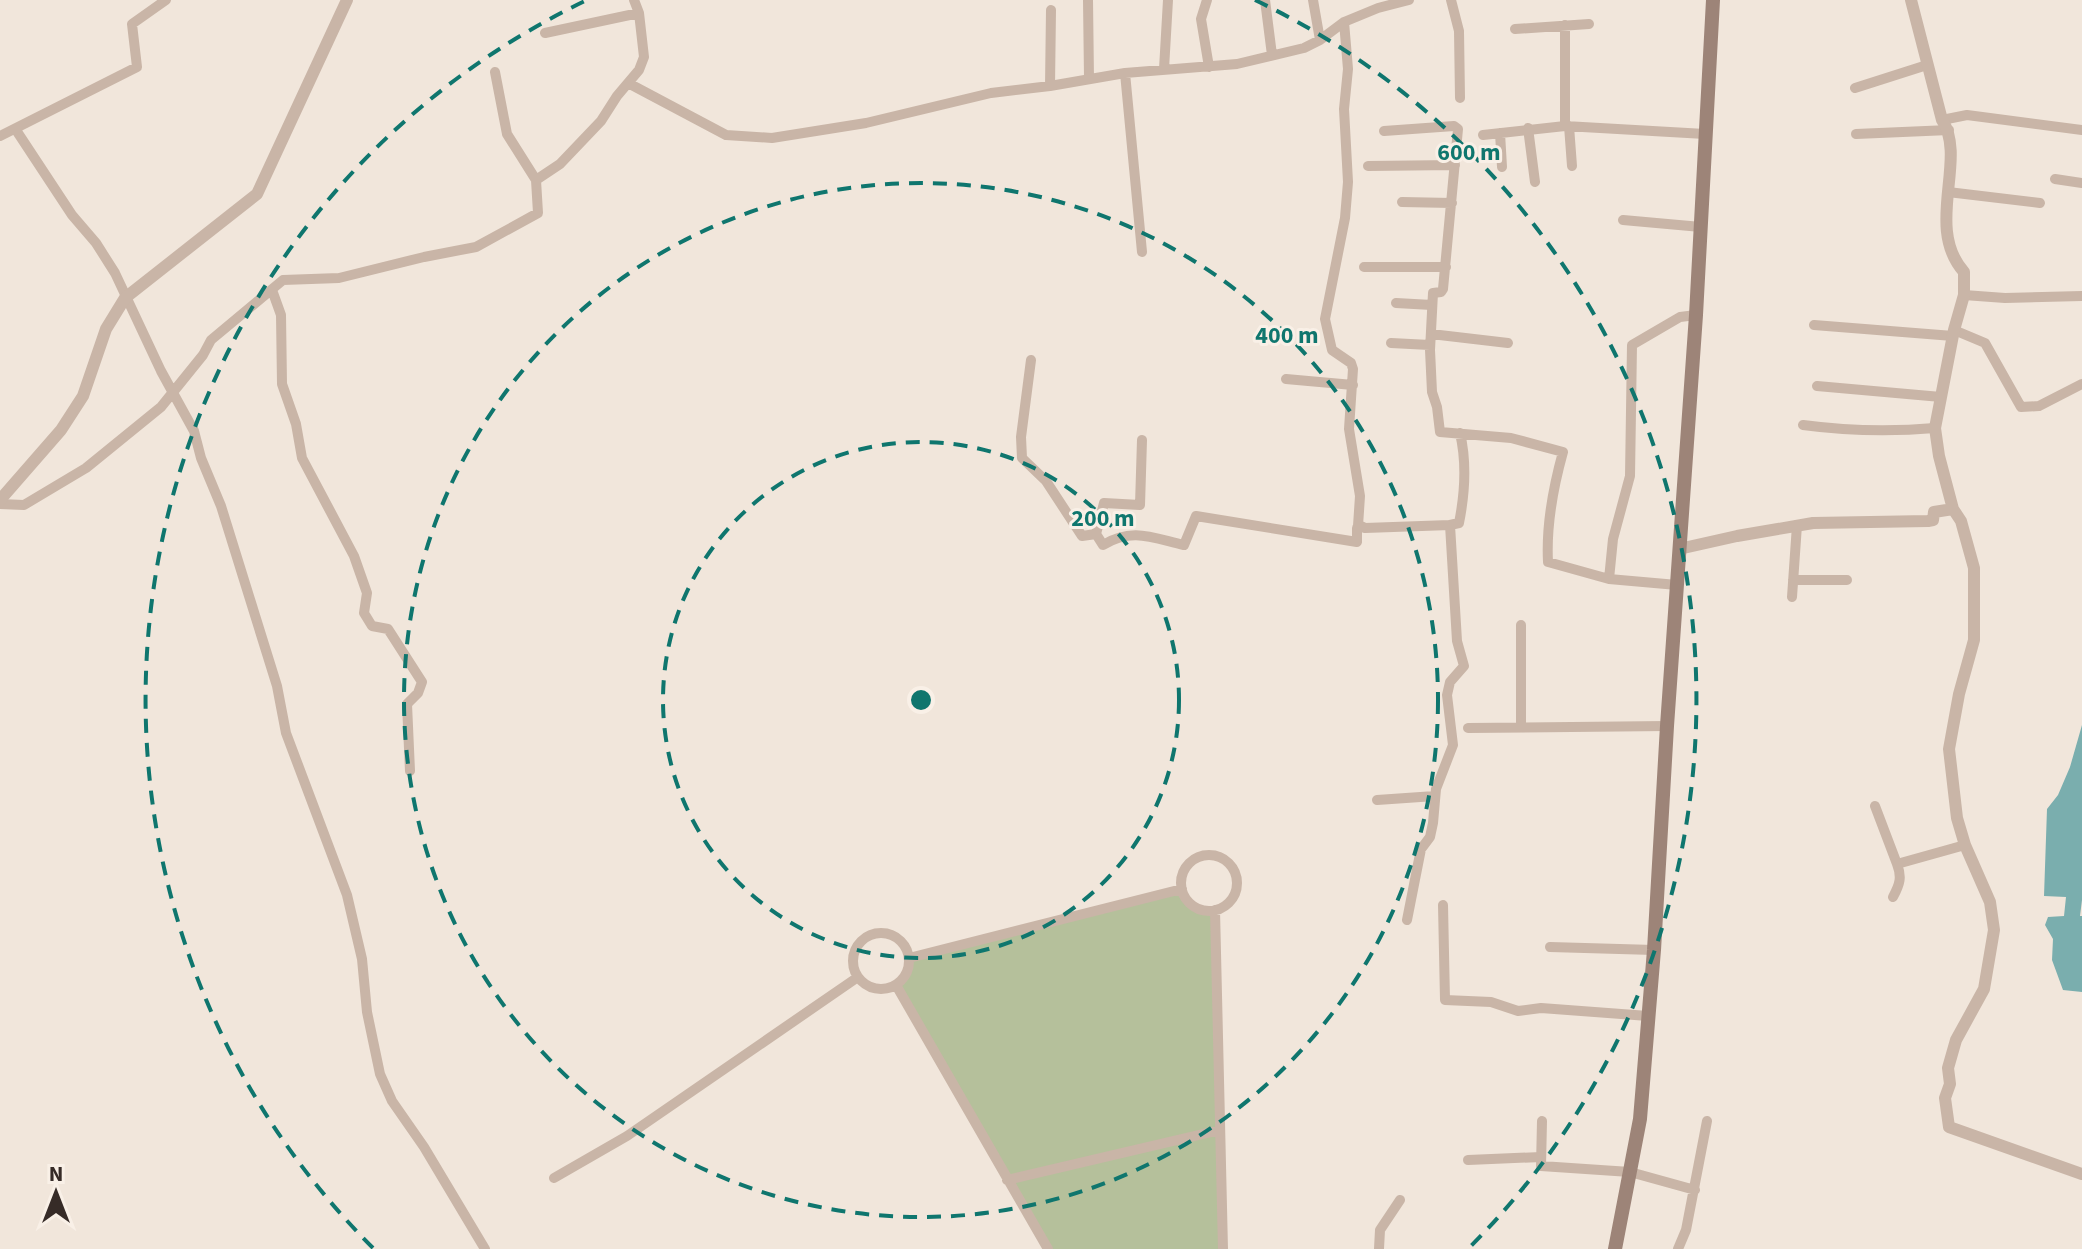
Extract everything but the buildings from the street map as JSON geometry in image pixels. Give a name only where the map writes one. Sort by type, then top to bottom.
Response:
[{"type":"main road","points":[[1615,1249],[1640,1119],[1654,950],[1696,315],[1694,290],[1701,227],[1713,0]]},
{"type":"street","points":[[0,136],[137,67],[132,24],[166,0]]},
{"type":"street","points":[[0,502],[61,430],[83,396],[106,329],[125,298],[257,194],[347,0]]},
{"type":"street","points":[[536,180],[560,164],[601,121],[639,70],[644,57],[639,13],[634,0]]},
{"type":"street","points":[[1088,0],[1089,78]]},
{"type":"street","points":[[1164,69],[1168,0]]},
{"type":"street","points":[[1207,0],[1201,19],[1209,67]]},
{"type":"street","points":[[1265,0],[1272,55]]},
{"type":"street","points":[[1313,0],[1320,40]]},
{"type":"street","points":[[628,83],[726,135],[772,138],[866,123],[991,93],[1125,73],[1237,64],[1304,48],[1344,22],[1409,0]]},
{"type":"street","points":[[1451,0],[1459,31],[1460,98]]},
{"type":"street","points":[[1911,0],[1946,125],[1948,192],[1945,209],[1948,237],[1958,266],[1964,272],[1964,295],[1935,428],[1953,509],[1961,521],[1974,568],[1974,640],[1959,694],[1949,749],[1957,818],[1965,845],[1990,902],[1994,930],[1984,989],[1956,1040],[1948,1068],[1950,1084],[1945,1098],[1955,1129],[2082,1174]]},
{"type":"street","points":[[1050,86],[1051,10]]},
{"type":"street","points":[[545,33],[639,13]]},
{"type":"street","points":[[1142,440],[1140,505],[1104,503],[1096,534],[1103,545],[1131,533],[1184,545],[1196,516],[1357,542],[1360,496],[1349,429],[1353,369],[1351,363],[1332,350],[1325,319],[1345,218],[1348,182],[1344,109],[1348,69],[1344,22]]},
{"type":"street","points":[[1515,29],[1589,24]]},
{"type":"street","points":[[1565,25],[1567,126],[1572,166]]},
{"type":"street","points":[[1855,88],[1927,65]]},
{"type":"street","points":[[0,502],[24,505],[86,468],[161,407],[203,355],[211,340],[283,280],[339,278],[476,247],[538,213],[536,180],[507,134],[495,72]]},
{"type":"street","points":[[1125,73],[1142,252]]},
{"type":"street","points":[[1856,134],[1946,125],[1967,115],[2082,130]]},
{"type":"street","points":[[1483,135],[1567,126],[1705,134]]},
{"type":"street","points":[[1384,131],[1456,127],[1458,133],[1443,291],[1433,293],[1432,305],[1432,392],[1440,432],[1511,438],[1563,452],[1551,501],[1548,562],[1609,579],[1677,585]]},
{"type":"street","points":[[1528,128],[1535,182]]},
{"type":"street","points":[[16,130],[72,215],[109,263],[194,431],[201,458],[221,506],[277,686],[286,733],[347,895],[362,959],[367,1012],[380,1074],[392,1101],[424,1147],[485,1249]]},
{"type":"street","points":[[1500,133],[1502,167]]},
{"type":"street","points":[[1368,166],[1455,165]]},
{"type":"street","points":[[2055,179],[2082,183]]},
{"type":"street","points":[[1948,192],[2040,203]]},
{"type":"street","points":[[1402,202],[1452,203]]},
{"type":"street","points":[[1623,220],[1701,227]]},
{"type":"street","points":[[1364,267],[1446,267]]},
{"type":"street","points":[[272,290],[281,315],[282,384],[296,424],[302,458],[354,556],[367,593],[364,613],[372,626],[388,629],[422,682],[418,693],[407,704],[410,771]]},
{"type":"street","points":[[1964,295],[2005,298],[2082,296]]},
{"type":"street","points":[[1396,303],[1432,305]]},
{"type":"street","points":[[1609,579],[1613,539],[1630,476],[1632,345],[1680,317],[1696,315]]},
{"type":"street","points":[[1814,325],[1954,333],[1985,343],[2021,407],[2039,406],[2082,384]]},
{"type":"street","points":[[1391,343],[1430,339],[1508,343]]},
{"type":"street","points":[[1031,360],[1021,437],[1022,458],[1046,481],[1082,536],[1096,534]]},
{"type":"street","points":[[1286,379],[1353,385]]},
{"type":"street","points":[[1817,386],[1941,397]]},
{"type":"street","points":[[1803,425],[1884,432],[1935,428]]},
{"type":"street","points":[[1358,526],[1459,523],[1464,499],[1465,453],[1460,433]]},
{"type":"street","points":[[1679,549],[1797,525],[1928,521],[1933,520],[1934,512],[1953,509]]},
{"type":"street","points":[[1407,920],[1421,849],[1430,837],[1440,776],[1453,745],[1447,695],[1450,682],[1464,666],[1457,641],[1450,525]]},
{"type":"street","points":[[1792,597],[1797,525]]},
{"type":"street","points":[[1793,580],[1847,580]]},
{"type":"street","points":[[1521,625],[1521,727]]},
{"type":"street","points":[[1468,728],[1667,726]]},
{"type":"street","points":[[1377,800],[1435,796]]},
{"type":"street","points":[[1875,806],[1901,875],[1893,897]]},
{"type":"street","points":[[1897,864],[1965,845]]},
{"type":"street","points":[[1204,855],[1225,859],[1237,877],[1233,898],[1215,910],[1194,906],[1186,899],[1182,889],[1186,867],[1204,855]]},
{"type":"street","points":[[909,958],[1182,889]]},
{"type":"street","points":[[1443,905],[1445,1000],[1491,1002],[1518,1011],[1541,1008],[1648,1016]]},
{"type":"street","points":[[1215,910],[1223,1249]]},
{"type":"street","points":[[876,934],[888,934],[898,939],[909,958],[908,968],[896,985],[876,989],[866,985],[853,967],[857,946],[865,938],[876,934]]},
{"type":"street","points":[[1550,947],[1654,950]]},
{"type":"street","points":[[554,1178],[627,1136],[858,977]]},
{"type":"street","points":[[896,985],[1048,1249]]},
{"type":"street","points":[[1542,1121],[1541,1166],[1630,1172],[1695,1190]]},
{"type":"street","points":[[1678,1249],[1686,1230],[1707,1121]]},
{"type":"street","points":[[1007,1180],[1220,1130]]},
{"type":"street","points":[[1468,1160],[1541,1157]]},
{"type":"street","points":[[1379,1249],[1380,1230],[1400,1200]]},
{"type":"green space","points":[[1182,889],[1195,905],[1215,910],[1223,1249],[1048,1249],[896,985],[904,978],[909,958]]},
{"type":"water","points":[[2082,725],[2082,992],[2063,990],[2052,960],[2053,939],[2045,925],[2048,917],[2064,916],[2066,897],[2044,896],[2047,809],[2058,795],[2070,767]]}]
